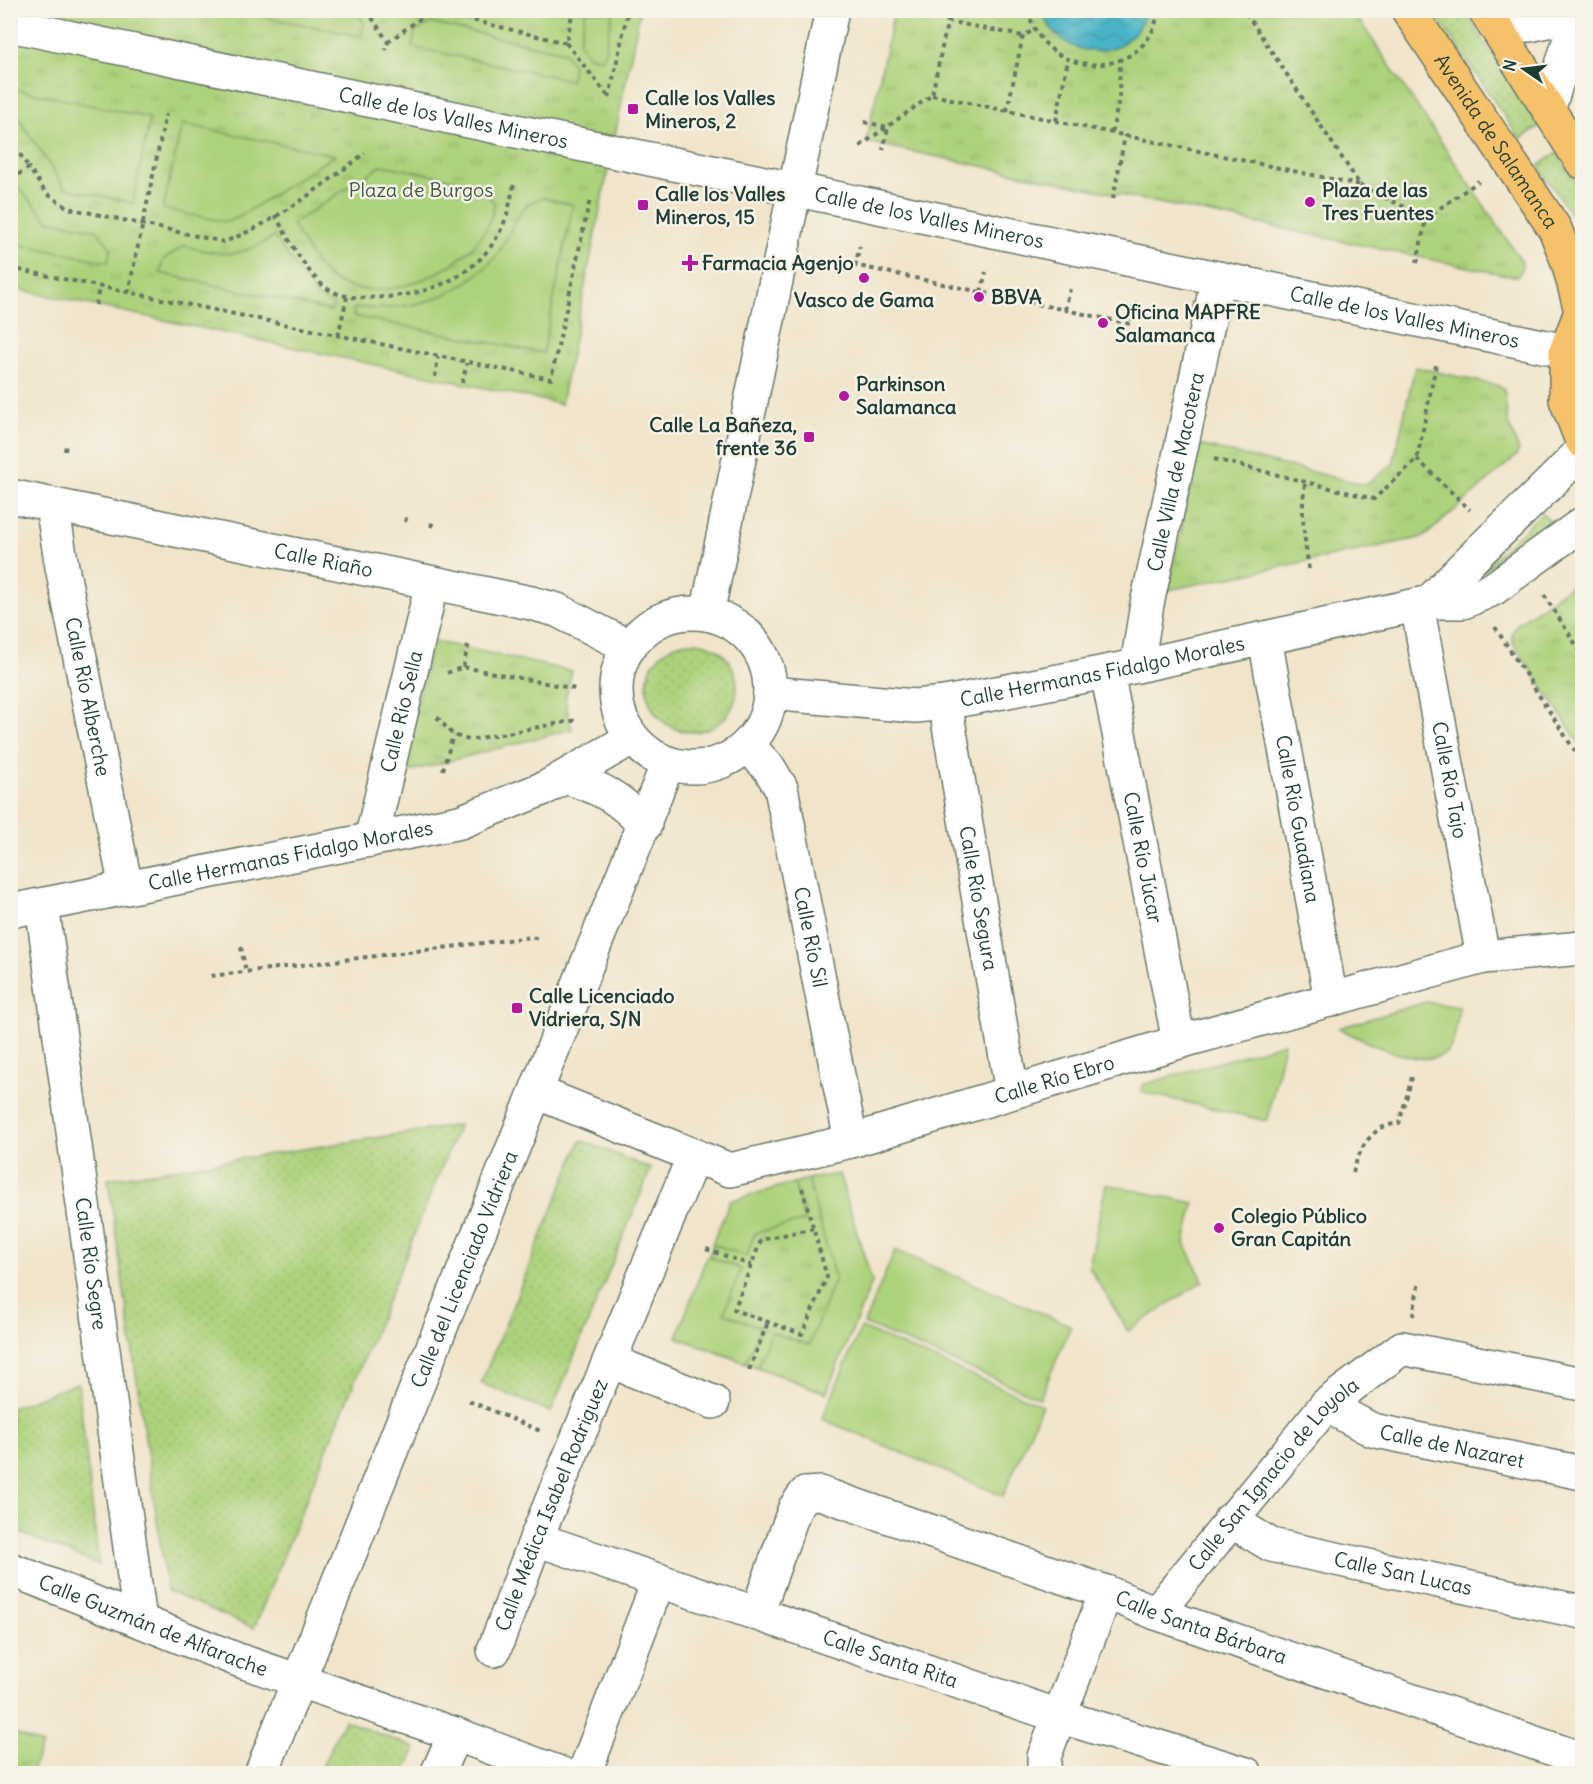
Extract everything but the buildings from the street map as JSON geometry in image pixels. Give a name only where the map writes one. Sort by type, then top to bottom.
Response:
[{"type":"main road","name":"Avenida de Salamanca","points":[[1408,10],[1555,229],[1568,262],[1582,310]]},
{"type":"main road","points":[[1490,18],[1549,107],[1582,162]]},
{"type":"main road","points":[[1582,310],[1566,351],[1566,400],[1582,441]]},
{"type":"street","points":[[707,614],[832,10]]},
{"type":"street","points":[[1490,18],[1530,25],[1578,12]]},
{"type":"street","points":[[1549,107],[1578,12]]},
{"type":"street","name":"Calle de los Valles Mineros","points":[[10,25],[1566,351]]},
{"type":"street","name":"Calle Villa de Macotera","points":[[1122,669],[1147,604],[1218,278]]},
{"type":"street","points":[[1423,604],[1542,494],[1582,450]]},
{"type":"street","name":"Calle Riaño","points":[[10,496],[557,610],[629,647]]},
{"type":"street","name":"Calle Río Alberche","points":[[52,505],[62,567],[126,888]]},
{"type":"street","name":"Calle Hermanas Fidalgo Morales","points":[[770,693],[915,705],[945,703],[1122,669],[1423,604],[1463,602],[1493,589],[1582,524]]},
{"type":"street","name":"Calle Río Sella","points":[[371,840],[432,583]]},
{"type":"street","name":"Calle Río Tajo","points":[[1423,604],[1483,957]]},
{"type":"street","points":[[685,613],[707,614],[741,629],[754,642],[763,657],[770,693],[764,722],[747,745],[723,761],[696,767],[668,763],[642,749],[632,738],[623,722],[616,693],[620,664],[629,647],[644,630],[663,618],[685,613]]},
{"type":"street","name":"Calle Río Guadiana","points":[[1265,639],[1331,1000]]},
{"type":"street","name":"Calle Río Júcar","points":[[1122,669],[1179,1042]]},
{"type":"street","name":"Calle Río Segura","points":[[945,703],[1012,1092]]},
{"type":"street","name":"Calle Hermanas Fidalgo Morales","points":[[10,911],[460,822],[547,787],[632,738]]},
{"type":"street","name":"Calle Río Sil","points":[[747,745],[769,768],[781,788],[851,1141]]},
{"type":"street","name":"Calle del Licenciado Vidriera","points":[[261,1773],[645,825],[668,763]]},
{"type":"street","points":[[566,777],[601,788],[626,806],[645,825]]},
{"type":"street","name":"Calle Río Segre","points":[[42,905],[140,1620]]},
{"type":"street","name":"Calle Río Ebro","points":[[536,1092],[730,1170],[851,1141],[1179,1042],[1483,957],[1582,948]]},
{"type":"street","name":"Calle Médica Isabel Rodriguez","points":[[494,1650],[536,1539],[694,1155]]},
{"type":"street","points":[[1406,1335],[1582,1384]]},
{"type":"street","name":"Calle San Ignacio de Loyola","points":[[1156,1613],[1326,1405],[1406,1335]]},
{"type":"street","name":"Calle Médica Isabel Rodriguez","points":[[610,1361],[713,1402]]},
{"type":"street","name":"Calle de Nazaret","points":[[1326,1405],[1372,1430],[1582,1473]]},
{"type":"street","name":"Calle Santa Bárbara","points":[[757,1613],[795,1508],[805,1494],[820,1494],[1106,1592],[1156,1613],[1582,1758]]},
{"type":"street","name":"Calle San Lucas","points":[[1230,1520],[1271,1545],[1582,1612]]},
{"type":"street","name":"Calle Santa Rita","points":[[536,1539],[1059,1716],[1246,1773]]},
{"type":"street","name":"Calle Guzmán de Alfarache","points":[[10,1569],[238,1660],[562,1773]]},
{"type":"street","points":[[584,1773],[659,1581]]},
{"type":"street","points":[[1044,1773],[1044,1757],[1106,1592]]},
{"type":"street","points":[[437,1773],[455,1734]]},
{"type":"path","points":[[367,10],[388,42]]},
{"type":"path","points":[[566,42],[573,10]]},
{"type":"path","points":[[386,50],[388,42],[430,11],[566,42],[609,98],[628,10]]},
{"type":"path","points":[[860,146],[932,95],[950,10]]},
{"type":"path","points":[[1028,10],[1034,30],[1049,48],[1068,60],[1085,65],[1102,65],[1120,60],[1137,49],[1149,34],[1158,10]]},
{"type":"path","points":[[1244,10],[1360,185]]},
{"type":"path","points":[[947,21],[1023,36],[1034,30]]},
{"type":"path","points":[[1007,111],[1023,36]]},
{"type":"path","points":[[1056,121],[1068,60]]},
{"type":"path","points":[[1112,133],[1119,99],[1120,60]]},
{"type":"path","points":[[932,95],[1360,185],[1426,218]]},
{"type":"path","points":[[128,293],[166,114]]},
{"type":"path","points":[[864,122],[888,127]]},
{"type":"path","points":[[883,150],[888,127]]},
{"type":"path","points":[[1113,199],[1125,135]]},
{"type":"path","points":[[10,139],[46,193],[68,208],[224,242],[243,235],[275,215],[365,153]]},
{"type":"path","points":[[10,179],[29,168]]},
{"type":"path","points":[[1417,263],[1426,218],[1479,181]]},
{"type":"path","points":[[275,215],[324,286],[347,297],[415,294],[445,284],[474,264],[490,246],[504,224],[514,184]]},
{"type":"path","points":[[10,268],[551,379],[590,199]]},
{"type":"path","points":[[855,266],[860,246]]},
{"type":"path","points":[[835,261],[1131,324],[1137,302]]},
{"type":"path","points":[[981,292],[986,272]]},
{"type":"path","points":[[96,306],[99,286]]},
{"type":"path","points":[[1065,310],[1070,289]]},
{"type":"path","points":[[338,336],[347,297]]},
{"type":"path","points":[[435,377],[438,357]]},
{"type":"path","points":[[462,383],[466,363]]},
{"type":"path","points":[[1226,461],[1305,484],[1374,499],[1417,459],[1436,365]]},
{"type":"path","points":[[65,451],[66,444]]},
{"type":"path","points":[[1417,459],[1470,510]]},
{"type":"path","points":[[1305,484],[1301,507],[1302,530],[1309,570]]},
{"type":"path","points":[[405,522],[407,515]]},
{"type":"path","points":[[431,527],[433,520]]},
{"type":"path","points":[[1542,592],[1582,654]]},
{"type":"path","points":[[1495,626],[1582,762]]},
{"type":"path","points":[[463,667],[469,642]]},
{"type":"path","points":[[441,676],[463,667],[576,688]]},
{"type":"path","points":[[436,707],[437,718],[453,735],[469,740],[577,720]]},
{"type":"path","points":[[443,770],[453,735]]},
{"type":"path","points":[[211,976],[532,937],[541,940]]},
{"type":"path","points":[[241,947],[246,972]]},
{"type":"path","points":[[1353,1173],[1357,1153],[1363,1143],[1392,1124],[1399,1125],[1413,1074]]},
{"type":"path","points":[[802,1186],[814,1228],[827,1277],[802,1334],[734,1310],[761,1240],[814,1228]]},
{"type":"path","points":[[706,1249],[751,1265]]},
{"type":"path","points":[[1406,1335],[1419,1281]]},
{"type":"path","points":[[749,1370],[768,1322]]},
{"type":"path","points":[[469,1401],[547,1434]]},
{"type":"green space","name":"Plaza de Burgos","points":[[11,11],[640,11],[561,404],[11,288]]},
{"type":"green space","points":[[235,11],[355,11],[364,23],[361,36]]},
{"type":"green space","points":[[586,11],[613,11],[603,59],[589,56],[579,42]]},
{"type":"green space","name":"Plaza de las Tres Fuentes","points":[[894,11],[1353,11],[1522,262],[1522,269],[1518,276],[1511,276],[866,142]]},
{"type":"green space","points":[[1433,11],[1464,11],[1540,126],[1520,139]]},
{"type":"green space","points":[[431,23],[564,52],[573,65],[571,80],[412,47],[415,32]]},
{"type":"green space","points":[[11,88],[150,118],[133,203],[65,188],[11,107]]},
{"type":"green space","points":[[182,124],[335,155],[239,217],[227,222],[163,209]]},
{"type":"green space","points":[[1557,153],[1582,193],[1582,230],[1538,166]]},
{"type":"green space","points":[[382,165],[478,184],[494,203],[488,225],[474,245],[454,262],[431,276],[405,285],[379,290],[354,288],[333,280],[321,269],[292,224]]},
{"type":"green space","points":[[17,186],[48,220],[96,230],[111,248],[108,262],[11,243],[11,190]]},
{"type":"green space","points":[[543,198],[573,205],[543,353],[353,316],[354,308],[393,308],[412,305],[446,294],[462,285],[493,260],[525,207]]},
{"type":"green space","points":[[274,237],[317,297],[333,304],[331,311],[160,273],[164,259],[184,246],[230,254],[250,249]]},
{"type":"green space","points":[[1415,367],[1499,386],[1504,390],[1508,422],[1519,450],[1516,456],[1424,537],[1168,590],[1199,445],[1366,485],[1393,464]]},
{"type":"green space","points":[[1542,513],[1553,524],[1474,577]]},
{"type":"green space","points":[[1582,578],[1582,747],[1512,641],[1512,633],[1517,624]]},
{"type":"green space","points":[[432,641],[572,671],[565,699],[572,729],[400,774]]},
{"type":"green space","points":[[683,642],[701,642],[717,649],[730,662],[737,678],[737,696],[730,712],[717,725],[701,732],[683,732],[667,725],[654,712],[647,696],[647,678],[654,662],[667,649]]},
{"type":"green space","points":[[1426,1002],[1459,1007],[1452,1044],[1441,1056],[1412,1057],[1396,1053],[1339,1028]]},
{"type":"green space","points":[[1284,1043],[1267,1121],[1141,1092],[1142,1085]]},
{"type":"green space","points":[[459,1125],[254,1628],[167,1591],[108,1179]]},
{"type":"green space","points":[[581,1140],[651,1169],[551,1412],[481,1383]]},
{"type":"green space","points":[[839,1174],[872,1282],[826,1393],[677,1337],[730,1201],[808,1179]]},
{"type":"green space","points":[[839,1174],[872,1282],[826,1393],[757,1367],[771,1332],[809,1345],[835,1278],[808,1179]]},
{"type":"green space","points":[[794,1183],[805,1221],[755,1233],[746,1256],[712,1244],[730,1201]]},
{"type":"green space","points":[[1106,1184],[1194,1203],[1185,1243],[1203,1281],[1128,1331],[1089,1267]]},
{"type":"green space","points":[[895,1250],[1071,1326],[1040,1398],[864,1324]]},
{"type":"green space","points":[[707,1256],[741,1269],[724,1313],[760,1327],[746,1363],[677,1337]]},
{"type":"green space","points":[[861,1328],[1042,1405],[1003,1496],[822,1419]]},
{"type":"green space","points":[[78,1383],[99,1565],[11,1529],[11,1408]]},
{"type":"green space","points":[[344,1720],[415,1748],[405,1773],[319,1773]]},
{"type":"green space","points":[[11,1732],[42,1745],[31,1773],[11,1773]]},
{"type":"water","points":[[1042,10],[1146,11],[1138,29],[1126,41],[1111,48],[1095,51],[1078,48],[1063,41],[1051,28]]},
{"type":"place","name":"Calle los Valles Mineros, 2","points":[[633,109]]},
{"type":"place","name":"Plaza de las Tres Fuentes","points":[[1310,202]]},
{"type":"place","name":"Calle los Valles Mineros, 15","points":[[643,205]]},
{"type":"place","name":"Farmacia Agenjo","points":[[690,263]]},
{"type":"place","name":"Vasco de Gama","points":[[864,278]]},
{"type":"place","name":"BBVA","points":[[979,297]]},
{"type":"place","name":"Oficina MAPFRE Salamanca","points":[[1103,323]]},
{"type":"place","name":"Parkinson Salamanca","points":[[844,396]]},
{"type":"place","name":"Calle La Bañeza, frente 36","points":[[809,437]]},
{"type":"place","name":"Calle Licenciado Vidriera, S/N","points":[[517,1008]]},
{"type":"place","name":"Colegio Público Gran Capitán","points":[[1219,1228]]}]
